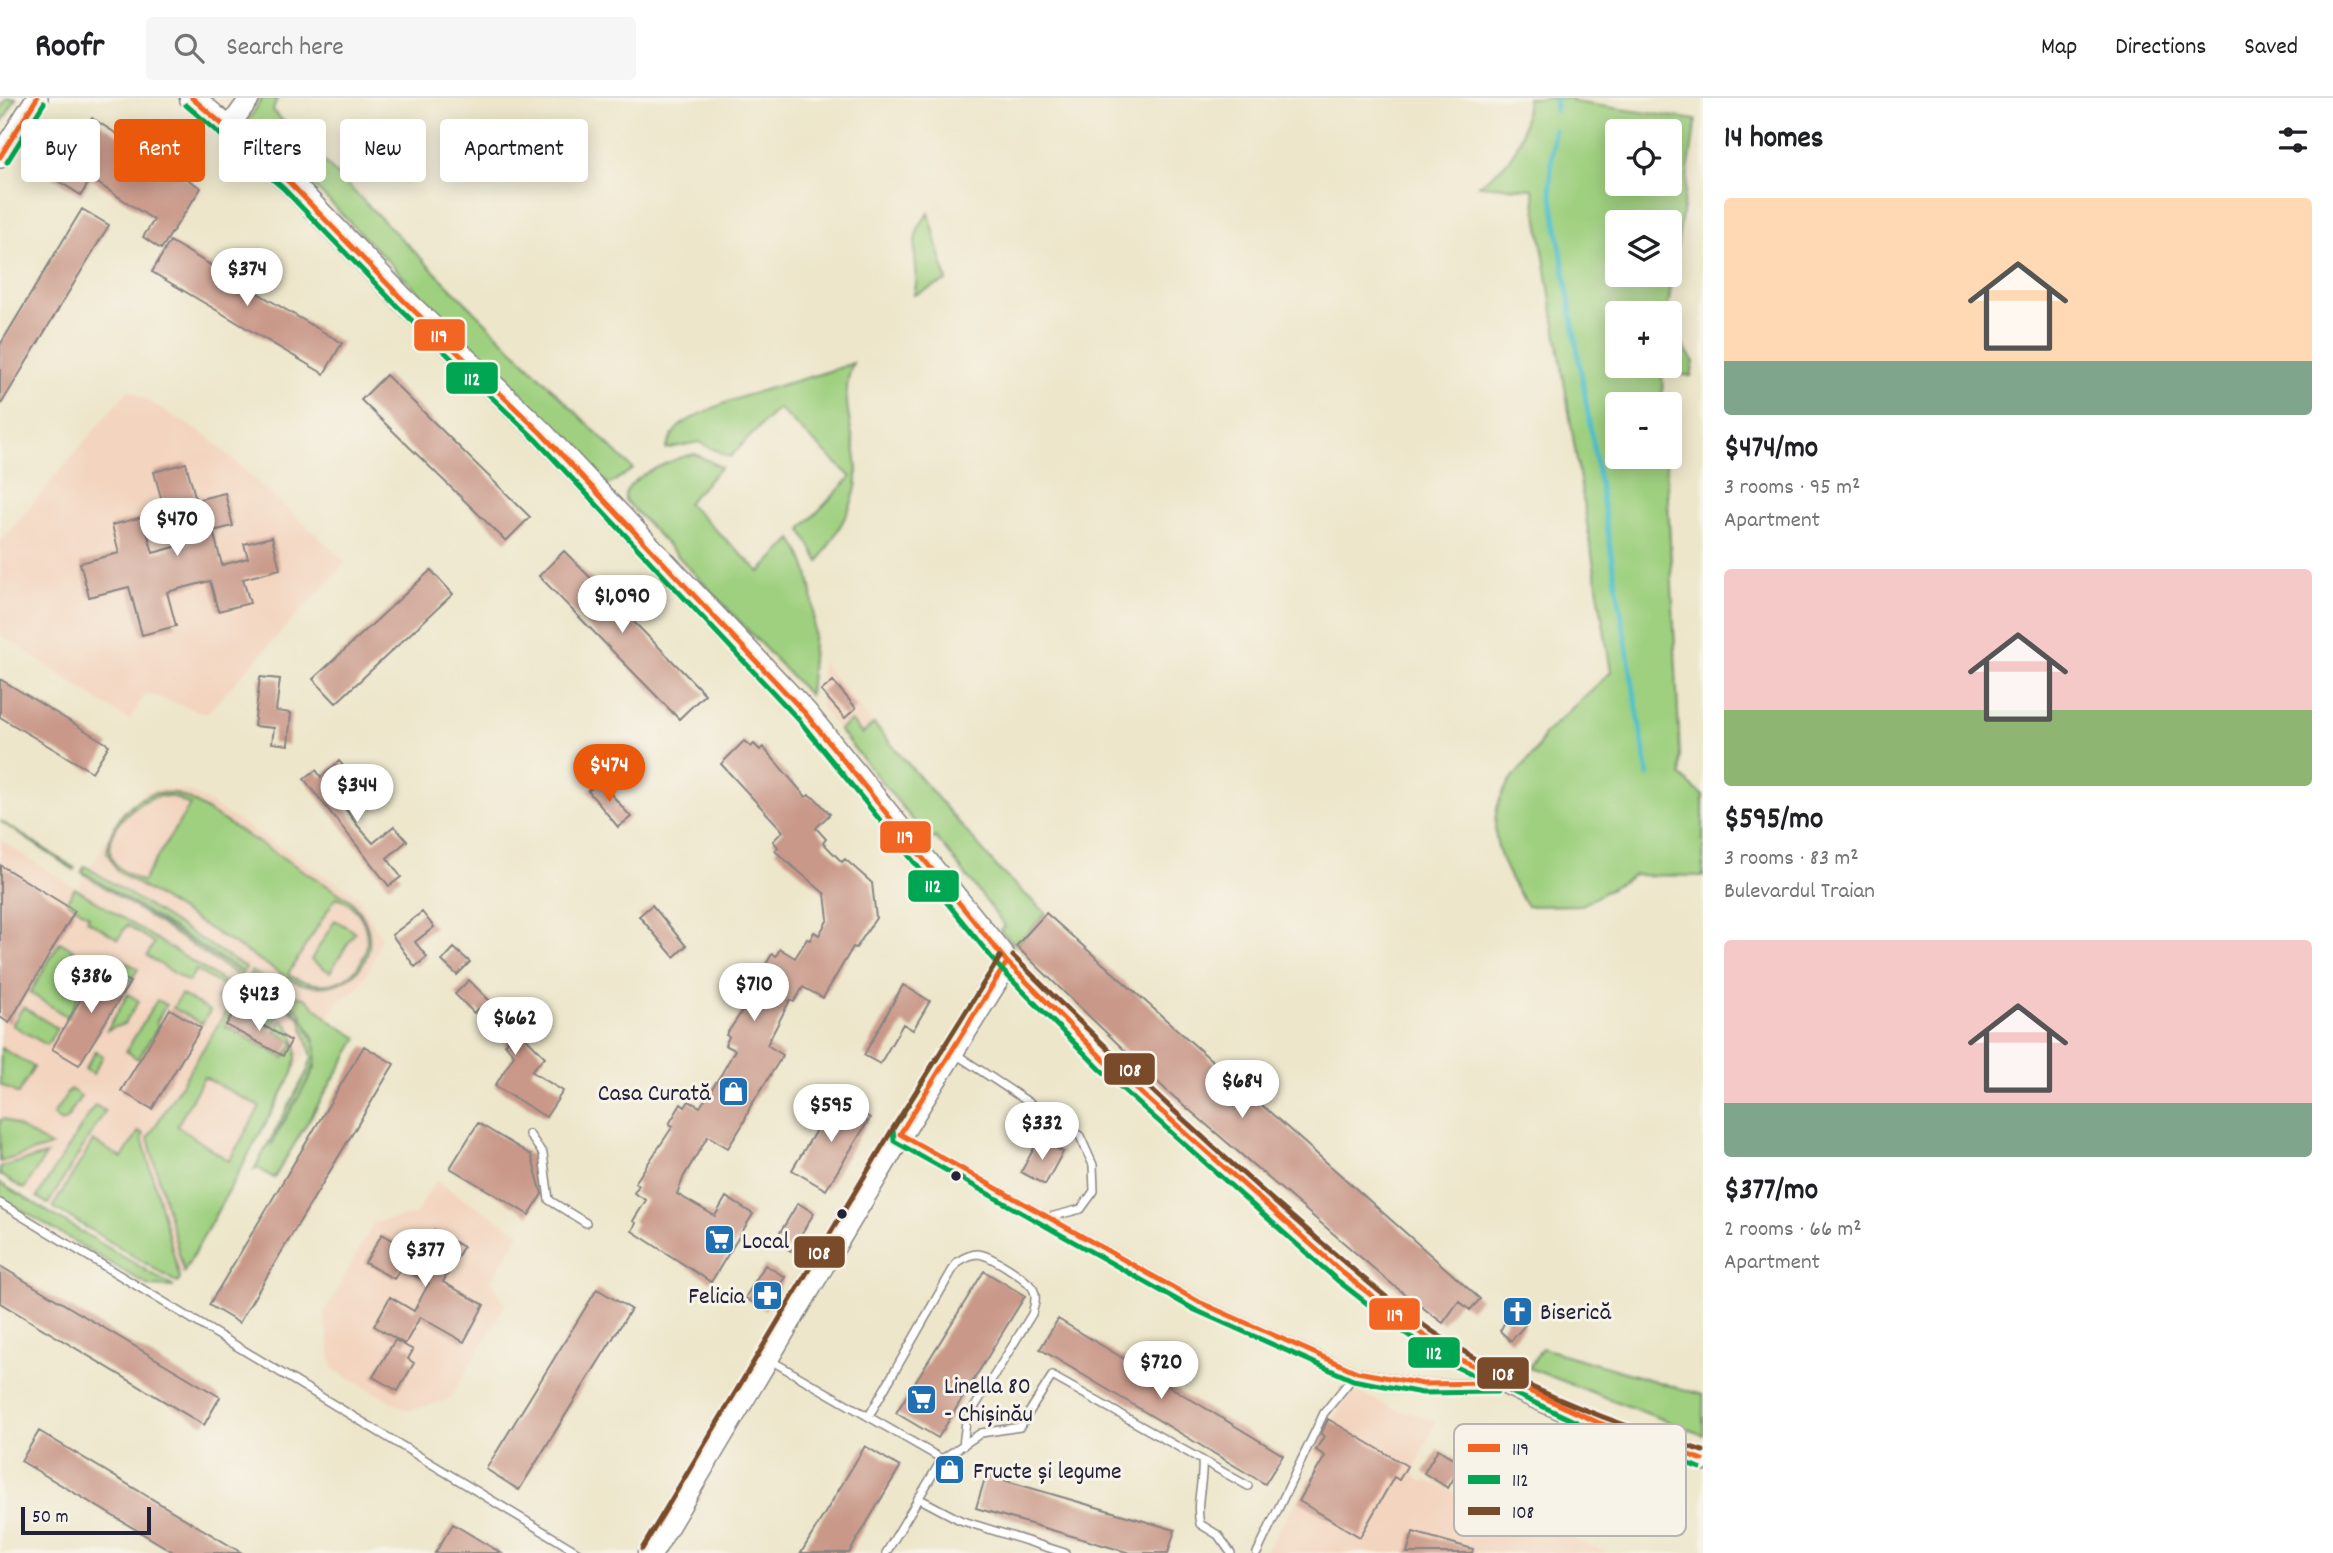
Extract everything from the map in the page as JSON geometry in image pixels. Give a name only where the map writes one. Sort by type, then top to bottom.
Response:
[{"type":"highway","points":[[192,98],[219,119]]},
{"type":"highway","points":[[289,182],[403,300],[541,433],[805,713],[1007,962],[900,1134],[650,1553]]},
{"type":"main road","points":[[0,157],[37,98]]},
{"type":"main road","points":[[1007,962],[1106,1062],[1343,1273],[1420,1333],[1459,1359],[1506,1383],[1603,1424]]},
{"type":"main road","points":[[1686,1454],[1703,1460]]},
{"type":"street","points":[[235,119],[250,98]]},
{"type":"lane","points":[[951,1051],[1080,1136],[1093,1165],[1094,1191],[1081,1209],[1051,1217]]},
{"type":"lane","points":[[529,1134],[543,1154],[549,1199],[586,1223]]},
{"type":"lane","points":[[900,1134],[1199,1301],[1357,1372],[1423,1384],[1506,1383]]},
{"type":"lane","points":[[0,1203],[579,1553]]},
{"type":"lane","points":[[869,1416],[957,1262],[978,1254],[988,1257],[1029,1283],[1035,1293],[1035,1303],[1032,1314],[966,1421],[962,1446]]},
{"type":"lane","points":[[766,1358],[943,1460]]},
{"type":"lane","points":[[1257,1553],[1324,1413],[1357,1372]]},
{"type":"lane","points":[[886,1553],[943,1460],[981,1433],[1020,1427],[1052,1376],[1248,1486]]},
{"type":"lane","points":[[1202,1460],[1203,1472],[1196,1507],[1200,1524],[1218,1535],[1231,1553]]},
{"type":"lane","points":[[918,1498],[960,1520],[1065,1553]]},
{"type":"shaded area","points":[[129,389],[208,437],[346,562],[206,714],[146,693],[129,721],[0,634],[0,542]]},
{"type":"shaded area","points":[[821,662],[874,724],[862,734],[851,721],[839,730],[821,708]]},
{"type":"shaded area","points":[[163,788],[192,792],[357,896],[381,937],[373,962],[357,989],[340,1000],[293,1073],[178,1283],[0,1175],[0,840],[77,889],[124,810],[144,792]]},
{"type":"shaded area","points":[[436,1181],[520,1233],[492,1279],[505,1306],[449,1400],[408,1411],[333,1369],[324,1314],[374,1222],[415,1215]]},
{"type":"shaded area","points":[[1352,1390],[1396,1409],[1436,1421],[1413,1473],[1422,1482],[1425,1480],[1454,1492],[1454,1536],[1566,1536],[1609,1553],[1264,1553],[1321,1462],[1313,1453]]},
{"type":"green space","points":[[7,98],[16,98],[0,126],[0,109]]},
{"type":"green space","points":[[262,98],[277,98],[273,111],[281,119],[249,119]]},
{"type":"green space","points":[[1527,98],[1573,98],[1573,102],[1696,120],[1682,213],[1682,210],[1605,210],[1605,287],[1671,287],[1669,301],[1605,301],[1605,378],[1662,378],[1663,392],[1605,392],[1605,469],[1667,469],[1681,776],[1703,796],[1703,876],[1634,875],[1582,905],[1527,906],[1504,865],[1496,836],[1498,806],[1509,783],[1536,750],[1544,734],[1611,672],[1533,189],[1479,185],[1510,158],[1523,128]]},
{"type":"green space","points":[[326,164],[340,178],[340,182],[344,182],[633,469],[608,485],[309,182],[326,182]]},
{"type":"green space","points":[[929,213],[947,281],[914,295],[915,244],[921,224]]},
{"type":"green space","points":[[1682,344],[1694,362],[1691,376],[1682,374]]},
{"type":"green space","points":[[853,363],[848,378],[847,407],[857,464],[856,490],[848,511],[819,562],[801,529],[851,477],[778,408],[730,457],[699,442],[666,449],[678,428],[704,412],[745,396]]},
{"type":"green space","points":[[695,454],[721,467],[687,503],[760,572],[792,539],[802,556],[814,614],[809,695],[625,500],[626,492],[641,477],[664,464]]},
{"type":"green space","points":[[851,721],[862,734],[874,724],[1002,873],[1046,913],[1016,945],[1000,931],[1005,926],[945,848],[935,837],[930,841],[839,730]]},
{"type":"green space","points":[[174,793],[189,799],[350,900],[363,918],[369,935],[368,952],[361,967],[349,978],[333,985],[314,986],[293,981],[117,871],[107,852],[112,832],[129,807],[146,796]],"holes":[[[174,797],[190,805],[142,882],[114,863],[110,848],[111,838],[131,810],[151,798]],[[336,897],[354,908],[364,924],[367,941],[363,958],[353,972],[337,982],[317,984],[292,977],[288,974]]]},
{"type":"green space","points":[[0,821],[75,868],[74,870]]},
{"type":"green space","points":[[85,866],[246,968],[243,972],[82,871]]},
{"type":"green space","points":[[81,872],[242,974],[240,977]]},
{"type":"green space","points":[[75,888],[234,988],[224,1003],[217,999],[224,987],[196,970],[188,982],[147,956],[154,943],[127,925],[118,939],[87,920],[89,916],[67,901]]},
{"type":"green space","points":[[335,920],[355,932],[330,972],[311,960]]},
{"type":"green space","points":[[60,942],[95,963],[68,1017],[30,993]]},
{"type":"green space","points":[[110,952],[138,969],[131,981],[102,964]]},
{"type":"green space","points":[[252,971],[289,995],[305,998],[332,1022],[358,1038],[274,1178],[258,1168],[254,1170],[307,1072],[312,1057],[300,1018],[248,978],[285,1003],[297,1013],[305,1023],[300,1011],[249,976]],"holes":[[[316,1053],[315,1068],[304,1087],[313,1068]]]},
{"type":"green space","points":[[239,991],[254,1000],[246,1013],[235,1008],[225,1026],[284,1058],[294,1043],[275,1031],[282,1019],[296,1044],[293,1073],[184,1272],[148,1138]],"holes":[[[204,1077],[260,1107],[229,1161],[177,1126]]]},
{"type":"green space","points":[[128,994],[139,1001],[124,1024],[107,1030]]},
{"type":"green space","points":[[181,994],[210,1011],[202,1024],[173,1008]]},
{"type":"green space","points":[[157,1000],[166,1005],[156,1023],[159,1025],[138,1059],[126,1051]]},
{"type":"green space","points":[[258,1003],[278,1017],[271,1028],[250,1016]]},
{"type":"green space","points":[[23,1007],[57,1028],[47,1045],[12,1025]]},
{"type":"green space","points":[[1,1048],[34,1067],[18,1094],[0,1084]]},
{"type":"green space","points":[[96,1051],[103,1056],[93,1074],[85,1069]]},
{"type":"green space","points":[[70,1089],[81,1096],[66,1120],[61,1122],[53,1115]]},
{"type":"green space","points":[[95,1105],[105,1111],[48,1204],[37,1197]]},
{"type":"green space","points":[[5,1119],[51,1146],[0,1162],[0,1120]]},
{"type":"green space","points":[[139,1131],[144,1134],[142,1137],[180,1279],[178,1283],[53,1207],[93,1141],[122,1158]]},
{"type":"green space","points":[[46,1155],[24,1189],[0,1175],[0,1167]]},
{"type":"green space","points":[[0,1183],[174,1287],[149,1286],[8,1202],[0,1197]]},
{"type":"green space","points":[[1542,1348],[1703,1395],[1703,1435],[1686,1428],[1686,1424],[1674,1424],[1529,1368]]},
{"type":"building","points":[[100,123],[114,132],[114,182],[192,182],[201,188],[161,249],[143,237],[154,220],[96,182],[100,182]]},
{"type":"building","points":[[60,182],[89,182],[81,195]]},
{"type":"building","points":[[82,209],[109,225],[0,406],[0,345]]},
{"type":"building","points":[[170,241],[342,343],[324,374],[152,272]]},
{"type":"building","points":[[386,375],[530,517],[506,541],[361,400]]},
{"type":"building","points":[[186,463],[196,500],[225,493],[233,526],[213,531],[222,565],[248,558],[244,544],[272,537],[280,569],[243,579],[250,603],[218,611],[210,581],[167,592],[176,626],[142,635],[129,587],[89,597],[80,563],[119,553],[112,525],[143,517],[153,553],[201,540],[193,507],[176,511],[173,498],[162,501],[154,472]]},
{"type":"building","points":[[564,551],[705,694],[679,719],[539,576]]},
{"type":"building","points":[[431,570],[453,594],[336,703],[313,679]]},
{"type":"building","points":[[260,677],[280,679],[276,711],[291,713],[288,745],[272,743],[274,728],[254,726]]},
{"type":"building","points":[[0,679],[109,745],[92,772],[0,717]]},
{"type":"building","points":[[833,681],[856,708],[845,718],[821,691]]},
{"type":"building","points":[[744,741],[751,747],[754,744],[760,750],[763,747],[806,797],[809,795],[817,800],[830,814],[816,828],[826,839],[823,843],[842,862],[845,859],[872,883],[876,918],[856,948],[853,947],[823,998],[803,987],[794,1002],[790,1000],[767,1045],[783,1055],[750,1107],[743,1124],[728,1148],[708,1136],[684,1176],[677,1194],[715,1216],[726,1197],[753,1214],[711,1282],[632,1231],[636,1223],[633,1221],[646,1200],[634,1193],[639,1185],[635,1183],[673,1126],[669,1124],[681,1104],[685,1107],[689,1101],[700,1107],[722,1073],[735,1050],[725,1045],[729,1037],[726,1035],[766,976],[761,973],[772,954],[776,956],[780,949],[795,958],[814,932],[819,935],[828,919],[825,894],[775,851],[778,847],[773,841],[783,831],[721,764]]},
{"type":"building","points":[[339,761],[349,773],[331,789],[358,826],[373,843],[394,826],[407,841],[387,858],[401,877],[389,886],[304,779],[316,770],[321,777]]},
{"type":"building","points":[[600,781],[631,817],[618,827],[588,791]]},
{"type":"building","points":[[0,865],[75,911],[9,1023],[0,1017]]},
{"type":"building","points":[[652,905],[686,946],[674,957],[639,916]]},
{"type":"building","points":[[422,912],[434,927],[415,942],[427,957],[415,967],[392,935]]},
{"type":"building","points":[[1046,913],[1480,1299],[1470,1310],[1459,1301],[1443,1323],[1393,1285],[1166,1090],[1016,946]]},
{"type":"building","points":[[454,948],[470,962],[457,975],[442,961]]},
{"type":"building","points":[[100,965],[130,982],[79,1065],[52,1049]]},
{"type":"building","points":[[469,980],[545,1057],[531,1071],[563,1091],[546,1117],[495,1086],[514,1055],[505,1044],[509,1040],[477,1009],[474,1013],[455,994]]},
{"type":"building","points":[[903,985],[930,1001],[913,1030],[903,1024],[880,1064],[864,1055]]},
{"type":"building","points":[[170,1009],[201,1028],[152,1109],[121,1091]]},
{"type":"building","points":[[235,1010],[291,1041],[283,1056],[226,1025]]},
{"type":"building","points":[[364,1046],[394,1064],[239,1323],[209,1305]]},
{"type":"building","points":[[836,1097],[870,1118],[826,1190],[792,1170]]},
{"type":"building","points":[[478,1123],[531,1155],[542,1194],[529,1215],[450,1168]]},
{"type":"building","points":[[1039,1139],[1063,1152],[1045,1185],[1021,1172]]},
{"type":"building","points":[[798,1203],[814,1213],[791,1251],[775,1241]]},
{"type":"building","points":[[434,1230],[463,1247],[443,1282],[484,1305],[464,1342],[420,1317],[405,1344],[374,1326],[390,1297],[414,1311],[429,1283],[401,1268],[394,1279],[365,1263],[382,1234],[420,1256]]},
{"type":"building","points":[[765,1265],[785,1277],[765,1310],[745,1298]]},
{"type":"building","points":[[0,1266],[220,1397],[204,1425],[0,1303]]},
{"type":"building","points":[[984,1271],[1025,1296],[938,1438],[896,1413]]},
{"type":"building","points":[[597,1289],[631,1309],[519,1490],[486,1469]]},
{"type":"building","points":[[1508,1316],[1525,1325],[1511,1341],[1500,1331]]},
{"type":"building","points":[[1058,1319],[1283,1455],[1265,1484],[1040,1349]]},
{"type":"building","points":[[395,1340],[413,1350],[408,1359],[414,1363],[398,1391],[373,1377]]},
{"type":"building","points":[[1328,1419],[1407,1466],[1399,1480],[1394,1477],[1360,1537],[1299,1501],[1325,1456],[1316,1450],[1324,1436],[1321,1434]]},
{"type":"building","points":[[39,1431],[242,1553],[175,1553],[21,1461]]},
{"type":"building","points":[[865,1446],[900,1467],[849,1553],[801,1553]]},
{"type":"building","points":[[1438,1449],[1454,1459],[1454,1478],[1448,1488],[1424,1473]]},
{"type":"building","points":[[986,1475],[1175,1530],[1168,1553],[1130,1553],[976,1508]]},
{"type":"building","points":[[453,1524],[501,1553],[435,1553]]},
{"type":"building","points":[[1413,1532],[1473,1549],[1472,1553],[1407,1553]]},
{"type":"waterway","points":[[1555,111],[1556,98]]},
{"type":"waterway","points":[[1554,129],[1550,185],[1648,775]]},
{"type":"transit line","name":"119","points":[[0,157],[37,98]]},
{"type":"transit line","name":"119","points":[[192,98],[289,182],[403,300],[541,433],[805,713],[1007,962],[1106,1062],[1343,1273],[1410,1326],[1459,1359],[1603,1424]]},
{"type":"transit line","name":"112","points":[[7,162],[44,103]]},
{"type":"transit line","name":"112","points":[[186,105],[283,188],[397,306],[535,439],[798,719],[1000,968],[1100,1069],[1337,1280],[1405,1333],[1454,1366],[1581,1424]]},
{"type":"transit line","name":"108","points":[[1013,956],[1221,1153],[1396,1305],[1440,1337],[1491,1367],[1520,1382],[1622,1424]]},
{"type":"transit line","name":"112","points":[[1000,957],[893,1129],[894,1141],[1195,1310],[1353,1380],[1422,1393],[1497,1392]]},
{"type":"transit line","name":"108","points":[[642,1549],[892,1130],[1000,957]]},
{"type":"transit line","name":"119","points":[[1007,962],[900,1134],[1199,1302],[1357,1372],[1423,1384],[1497,1383]]},
{"type":"transit line","name":"108","points":[[1686,1446],[1703,1451]]},
{"type":"transit line","name":"119","points":[[1686,1454],[1703,1460]]},
{"type":"transit line","name":"112","points":[[1686,1463],[1700,1468]]},
{"type":"place","name":"Casa Curată","points":[[734,1092]]},
{"type":"place","name":"Local","points":[[719,1240]]},
{"type":"place","name":"Felicia","points":[[768,1295]]},
{"type":"place","name":"Biserică","points":[[1517,1311]]},
{"type":"place","name":"Linella 80 - Chișinău","points":[[921,1399]]},
{"type":"place","name":"Fructe și legume","points":[[950,1470]]}]
